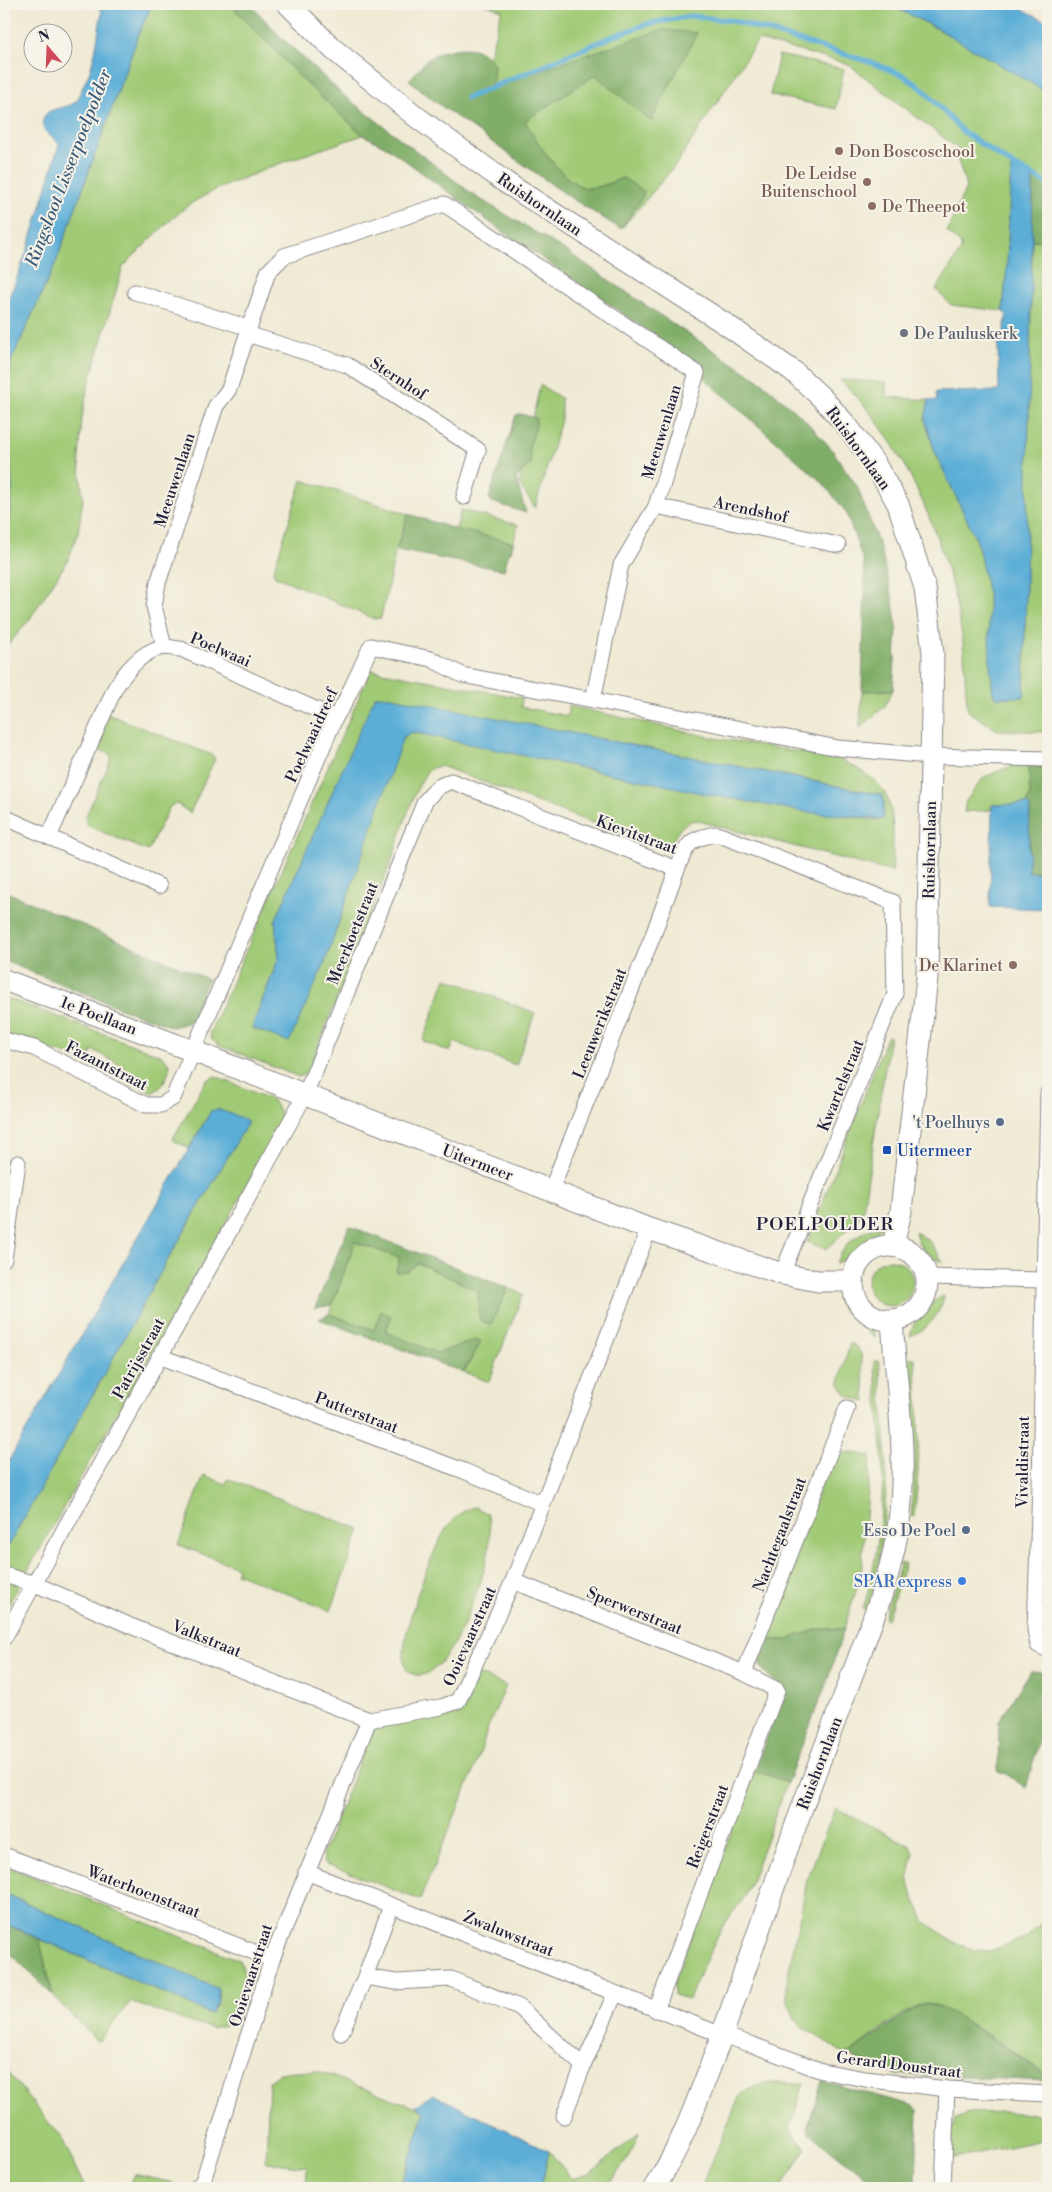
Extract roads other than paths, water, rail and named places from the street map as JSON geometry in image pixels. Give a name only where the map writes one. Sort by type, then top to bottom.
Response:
[{"type":"main road","name":"Ruishornlaan","points":[[288,4],[333,49],[418,118],[506,182],[793,370],[822,398],[848,428],[875,464],[898,504],[926,588],[932,653],[927,978],[901,1210],[893,1246]]},
{"type":"main road","name":"1e Poellaan","points":[[4,980],[193,1051]]},
{"type":"main road","name":"Uitermeer","points":[[193,1051],[650,1229],[782,1274],[818,1281],[853,1281]]},
{"type":"main road","points":[[893,1246],[903,1248],[915,1256],[924,1268],[927,1277],[925,1296],[919,1306],[904,1317],[892,1320],[874,1317],[864,1309],[854,1293],[853,1281],[856,1267],[866,1255],[879,1248],[893,1246]]},
{"type":"main road","name":"Ruishornlaan","points":[[654,2188],[662,2176],[692,2113],[722,2035],[805,1801],[875,1616],[890,1564],[900,1514],[903,1466],[892,1320]]},
{"type":"street","name":"Meeuwenlaan","points":[[164,647],[154,606],[160,576],[216,406],[229,389],[268,272],[284,256],[444,204],[697,373],[656,506],[621,565],[593,700]]},
{"type":"street","points":[[135,292],[248,331]]},
{"type":"street","name":"Sternhof","points":[[248,331],[347,365],[478,450],[464,497]]},
{"type":"street","name":"Arendshof","points":[[656,506],[838,546]]},
{"type":"street","name":"Poelwaaidreef","points":[[193,1051],[335,718],[345,702],[371,646],[432,659],[462,675],[593,700]]},
{"type":"street","name":"Poelwaai","points":[[50,837],[115,688],[128,669],[142,656],[164,647],[181,650],[335,718]]},
{"type":"street","points":[[593,700],[838,748],[930,756],[1048,759]]},
{"type":"street","name":"Kievitstraat","points":[[438,787],[451,781],[677,869],[687,845],[700,836],[717,834],[894,902]]},
{"type":"street","name":"Meerkoetstraat","points":[[305,1095],[426,801],[438,787]]},
{"type":"street","points":[[4,817],[159,886]]},
{"type":"street","name":"Leeuwerikstraat","points":[[551,1190],[652,938],[677,869]]},
{"type":"street","name":"Kwartelstraat","points":[[782,1274],[895,994],[894,902]]},
{"type":"street","name":"Fazantstraat","points":[[4,1040],[34,1048],[146,1105],[161,1106],[173,1098],[193,1051]]},
{"type":"street","name":"Vivaldistraat","points":[[1043,1647],[1035,1630],[1043,1540],[1043,1280],[1048,1094]]},
{"type":"street","name":"Patrijsstraat","points":[[4,1638],[305,1095]]},
{"type":"street","points":[[4,1259],[18,1162]]},
{"type":"street","name":"Ooievaarstraat","points":[[196,2188],[203,2181],[272,1959],[369,1720],[441,1707],[458,1701],[513,1581],[650,1229]]},
{"type":"street","points":[[927,1277],[1043,1280]]},
{"type":"street","name":"Putterstraat","points":[[159,1356],[464,1471],[543,1504]]},
{"type":"street","name":"Nachtegaalstraat","points":[[744,1672],[847,1408]]},
{"type":"street","points":[[6,1575],[35,1584]]},
{"type":"street","name":"Sperwerstraat","points":[[513,1581],[744,1672]]},
{"type":"street","name":"Valkstraat","points":[[35,1584],[133,1627],[369,1720]]},
{"type":"street","name":"Reigerstraat","points":[[656,2010],[777,1690],[744,1672]]},
{"type":"street","name":"Waterhoenstraat","points":[[4,1855],[272,1959]]},
{"type":"street","name":"Zwaluwstraat","points":[[306,1872],[722,2035]]},
{"type":"street","points":[[342,2033],[391,1906]]},
{"type":"street","points":[[365,1977],[396,1982],[451,1979],[519,2007],[583,2066]]},
{"type":"street","points":[[564,2116],[583,2066],[615,1994]]},
{"type":"street","name":"Gerard Doustraat","points":[[722,2035],[822,2071],[864,2079],[947,2089],[1048,2094]]},
{"type":"street","points":[[943,2188],[947,2089]]},
{"type":"water","name":"Ringsloot Lisserpoelpolder","points":[[95,4],[154,4],[139,33],[56,262],[11,361],[6,406],[12,488],[8,527],[4,538],[4,309],[28,248],[59,144],[45,130],[43,126],[44,117],[50,111],[74,103],[79,97],[91,68],[102,11]]},
{"type":"water","points":[[887,4],[1012,4],[1048,22],[1048,93],[935,27]]},
{"type":"water","points":[[1011,164],[1033,176],[1024,697],[996,697],[993,693],[990,663],[988,594],[977,541],[935,452],[925,419],[929,400],[937,401],[936,392],[999,391],[998,344],[1002,341],[1007,315],[1003,311],[1007,267]]},
{"type":"water","points":[[375,696],[391,697],[882,795],[884,801],[883,819],[805,812],[711,795],[412,732],[403,737],[324,965],[289,1042],[252,1028],[279,957],[275,921]]},
{"type":"water","points":[[1027,804],[1030,807],[1028,872],[1048,873],[1048,909],[990,907],[992,805]]},
{"type":"water","points":[[217,1109],[247,1120],[247,1124],[167,1261],[4,1554],[4,1469],[211,1111]]},
{"type":"water","points":[[4,1893],[218,1989],[218,2001],[211,2014],[4,1923]]},
{"type":"water","points":[[433,2094],[549,2151],[541,2188],[400,2188],[425,2112],[416,2106]]},
{"type":"waterway","points":[[467,98],[611,37],[647,24],[691,16],[734,21],[870,62],[903,75],[923,89],[962,131],[1011,164],[1048,184]]},
{"type":"place","name":"Don Boscoschool","points":[[839,151]]},
{"type":"place","name":"De Leidse Buitenschool","points":[[867,182]]},
{"type":"place","name":"De Theepot","points":[[872,206]]},
{"type":"place","name":"De Pauluskerk","points":[[904,333]]},
{"type":"place","name":"De Klarinet","points":[[1013,965]]},
{"type":"place","name":"'t Poelhuys","points":[[1000,1122]]},
{"type":"place","name":"Uitermeer","points":[[887,1150]]},
{"type":"place","name":"Esso De Poel","points":[[966,1530]]},
{"type":"place","name":"SPAR express","points":[[962,1581]]},
{"type":"district","name":"POELPOLDER","points":[[825,1224]]}]
